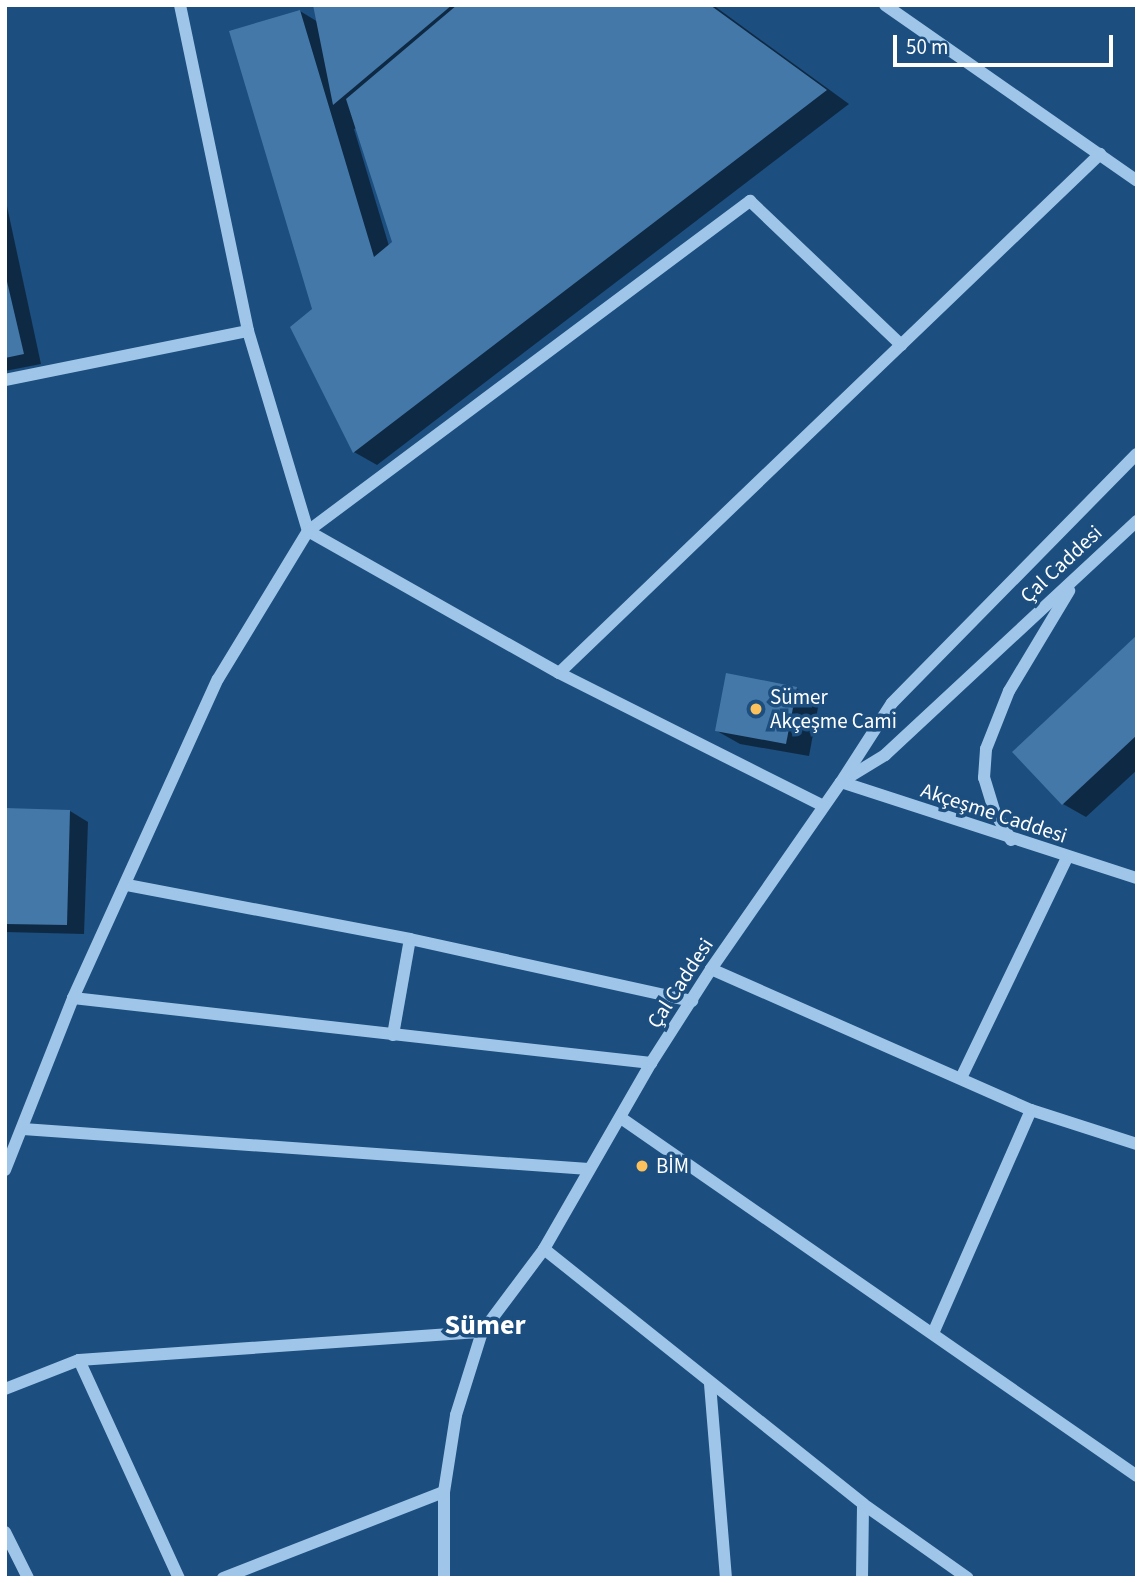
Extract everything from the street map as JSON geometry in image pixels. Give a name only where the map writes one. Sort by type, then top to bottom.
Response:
[{"type":"street","points":[[180,5],[248,331],[308,531],[559,673],[821,805]]},
{"type":"street","points":[[886,5],[1137,181]]},
{"type":"street","points":[[559,673],[1100,154]]},
{"type":"street","points":[[5,1170],[73,999],[127,885],[218,679],[308,531],[750,201],[901,345]]},
{"type":"street","points":[[5,380],[248,331]]},
{"type":"street","name":"Çal Caddesi","points":[[445,1578],[444,1492],[456,1415],[482,1332],[544,1249],[651,1063],[711,969],[892,704],[1137,454]]},
{"type":"street","name":"Çal Caddesi","points":[[841,782],[885,755],[1137,521]]},
{"type":"street","points":[[1011,840],[994,810],[984,778],[986,749],[1009,691],[1079,575]]},
{"type":"street","name":"Akçeşme Caddesi","points":[[841,782],[1011,840],[1137,878]]},
{"type":"street","points":[[961,1078],[1067,858]]},
{"type":"street","points":[[127,885],[410,939],[692,1000]]},
{"type":"street","points":[[393,1035],[410,939]]},
{"type":"street","points":[[711,969],[1031,1110],[1137,1144]]},
{"type":"street","points":[[73,999],[651,1063]]},
{"type":"street","points":[[934,1331],[1031,1110]]},
{"type":"street","points":[[621,1118],[934,1331],[1137,1476]]},
{"type":"street","points":[[23,1129],[589,1169]]},
{"type":"street","points":[[544,1249],[863,1504],[968,1578]]},
{"type":"street","points":[[5,1389],[79,1360],[482,1332]]},
{"type":"street","points":[[79,1360],[179,1578]]},
{"type":"street","points":[[710,1384],[726,1578]]},
{"type":"street","points":[[223,1578],[444,1492]]},
{"type":"street","points":[[862,1578],[863,1504]]},
{"type":"street","points":[[5,1532],[28,1578]]},
{"type":"building","points":[[313,5],[452,5],[333,105]]},
{"type":"building","points":[[457,5],[710,5],[827,90],[353,453],[290,327],[312,309],[229,31],[300,10],[374,257],[392,242],[346,99]]},
{"type":"building","points":[[5,273],[24,354],[5,358]]},
{"type":"building","points":[[1137,635],[1137,735],[1062,805],[1012,752]]},
{"type":"building","name":"Sümer Akçeşme Cami","points":[[726,673],[797,687],[786,744],[715,731]]},
{"type":"building","points":[[5,808],[70,810],[67,925],[5,924]]},
{"type":"place","name":"Sümer Akçeşme Cami","points":[[756,709]]},
{"type":"place","name":"BİM","points":[[642,1166]]},
{"type":"district","name":"Sümer","points":[[485,1325]]}]
